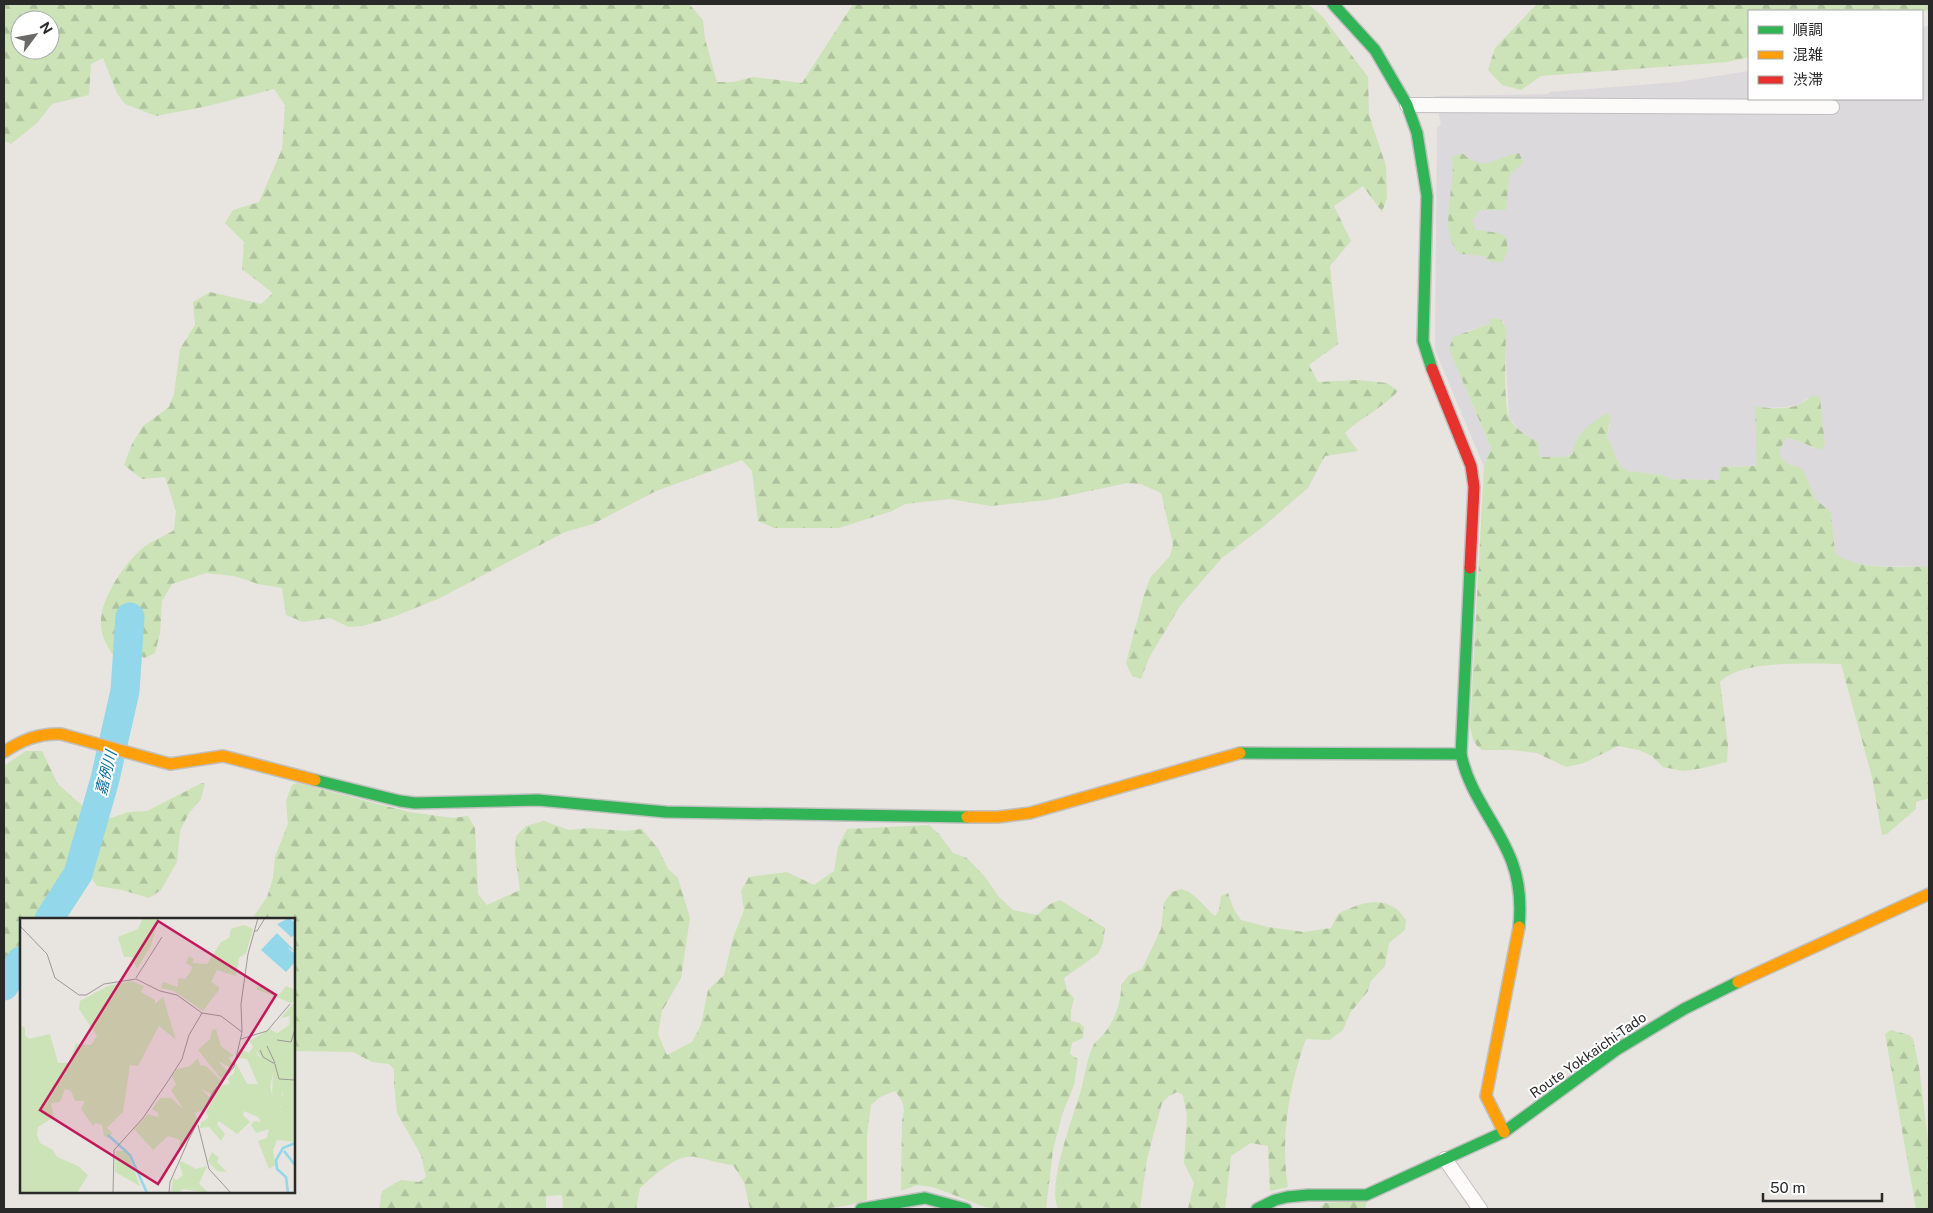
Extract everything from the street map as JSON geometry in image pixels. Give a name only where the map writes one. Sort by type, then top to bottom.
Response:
[{"type":"street","points":[[1334,4],[1375,50],[1407,105],[1417,133],[1427,196],[1423,342],[1433,373],[1471,466],[1474,487],[1461,754],[1463,770],[1472,791],[1509,854],[1518,880],[1520,898],[1519,934],[1486,1096],[1504,1132]]},
{"type":"street","points":[[1407,105],[1832,108]]},
{"type":"street","points":[[4,752],[23,740],[50,733],[61,734],[170,764],[223,756],[400,801],[416,803],[538,800],[666,812],[998,817],[1030,813],[1238,752],[1461,754]]},
{"type":"street","name":"Route Yokkaichi-Tado","points":[[1257,1209],[1275,1200],[1287,1197],[1308,1195],[1366,1196],[1504,1132],[1616,1050],[1692,1005],[1758,972],[1929,894]]},
{"type":"street","points":[[1445,1159],[1480,1209]]},
{"type":"street","points":[[861,1209],[925,1198],[966,1209]]},
{"type":"shaded area","points":[[1929,25],[1929,567],[1879,566],[1853,563],[1842,559],[1835,553],[1831,512],[1815,499],[1806,476],[1779,456],[1779,451],[1786,438],[1796,440],[1813,448],[1825,445],[1821,412],[1807,398],[1799,405],[1764,408],[1757,466],[1722,467],[1720,480],[1669,479],[1663,475],[1627,471],[1620,466],[1607,437],[1610,424],[1605,414],[1579,435],[1573,454],[1564,457],[1540,457],[1538,442],[1519,430],[1509,417],[1504,322],[1501,319],[1492,318],[1489,324],[1467,331],[1449,349],[1491,448],[1484,467],[1435,350],[1437,128],[1441,124],[1435,96],[1548,94],[1550,92],[1679,82],[1748,71],[1748,100],[1923,100],[1923,28]]},
{"type":"green space","points":[[4,4],[689,4],[703,20],[705,39],[717,82],[733,82],[753,77],[802,83],[853,4],[1308,4],[1322,16],[1368,77],[1369,115],[1386,166],[1387,198],[1382,212],[1363,186],[1334,206],[1351,241],[1330,266],[1338,344],[1309,365],[1318,382],[1358,380],[1387,383],[1398,391],[1345,433],[1358,451],[1325,456],[1308,488],[1264,526],[1222,558],[1180,606],[1149,658],[1141,679],[1132,676],[1126,663],[1150,578],[1170,556],[1173,544],[1161,493],[1141,484],[1127,483],[1047,500],[991,506],[950,499],[905,504],[892,511],[839,528],[774,528],[758,521],[752,471],[742,460],[656,491],[593,524],[565,532],[440,598],[393,617],[363,626],[349,627],[330,618],[303,622],[286,615],[282,588],[258,584],[234,576],[206,573],[172,584],[162,601],[160,633],[155,653],[144,658],[136,651],[143,640],[135,635],[129,615],[124,623],[122,638],[114,637],[119,651],[112,654],[101,629],[101,615],[104,604],[115,582],[129,562],[148,545],[174,530],[176,511],[165,477],[142,479],[124,465],[132,444],[143,426],[169,407],[174,394],[180,349],[195,325],[193,302],[210,292],[261,304],[273,293],[242,269],[244,242],[225,223],[233,210],[259,202],[282,149],[285,105],[274,89],[208,106],[156,116],[125,104],[117,93],[103,58],[91,64],[89,95],[52,104],[37,123],[11,144],[4,141]]},
{"type":"green space","points":[[1537,4],[1929,4],[1929,10],[1923,12],[1923,10],[1748,10],[1748,57],[1727,62],[1541,76],[1521,90],[1502,85],[1488,70],[1495,48]]},
{"type":"green space","points":[[1462,153],[1470,159],[1484,163],[1519,153],[1523,162],[1509,176],[1506,210],[1480,210],[1472,220],[1476,230],[1499,233],[1506,237],[1508,250],[1502,263],[1490,261],[1484,256],[1460,254],[1453,244],[1449,233],[1452,157]]},
{"type":"green space","points":[[1491,318],[1501,319],[1506,328],[1505,388],[1509,417],[1518,429],[1538,442],[1540,457],[1564,457],[1573,454],[1579,435],[1605,414],[1611,415],[1607,437],[1620,466],[1627,471],[1663,475],[1669,479],[1719,480],[1721,467],[1757,466],[1755,406],[1784,408],[1800,404],[1814,395],[1820,398],[1825,445],[1820,450],[1786,438],[1779,451],[1787,463],[1801,468],[1815,499],[1831,512],[1835,553],[1844,559],[1867,565],[1929,567],[1929,798],[1916,802],[1916,809],[1887,834],[1882,835],[1872,777],[1841,664],[1777,664],[1760,666],[1744,669],[1720,682],[1728,745],[1727,762],[1703,768],[1684,771],[1663,767],[1652,756],[1639,750],[1618,746],[1584,763],[1566,767],[1537,753],[1512,750],[1482,750],[1477,746],[1470,727],[1484,467],[1491,448],[1449,349],[1453,337],[1489,324]]},
{"type":"green space","points":[[26,751],[42,751],[58,784],[87,810],[79,855],[67,880],[40,918],[20,918],[20,946],[4,970],[4,766]]},
{"type":"green space","points":[[205,783],[201,799],[189,813],[180,831],[177,862],[161,890],[149,898],[122,890],[97,886],[87,872],[85,860],[97,828],[108,819],[128,812],[147,811]]},
{"type":"green space","points":[[297,783],[409,812],[453,818],[468,816],[475,828],[478,894],[487,905],[520,890],[515,855],[516,836],[526,826],[544,821],[569,830],[590,828],[625,831],[642,829],[659,850],[668,869],[678,878],[690,918],[681,978],[662,1011],[658,1034],[667,1055],[692,1042],[701,1025],[708,990],[724,975],[733,938],[744,910],[741,891],[749,877],[787,872],[814,885],[834,871],[838,847],[847,829],[929,825],[939,834],[953,853],[967,858],[986,878],[999,897],[1013,910],[1037,915],[1048,905],[1060,900],[1105,928],[1103,943],[1098,954],[1064,978],[1067,990],[1074,998],[1071,1021],[1080,1023],[1084,1028],[1083,1038],[1072,1043],[1070,1054],[1078,1059],[1074,1085],[1062,1115],[1053,1150],[1046,1209],[998,1209],[985,1207],[933,1187],[917,1185],[901,1191],[902,1120],[904,1108],[902,1101],[895,1091],[880,1097],[871,1105],[867,1135],[867,1200],[853,1204],[824,1209],[750,1209],[744,1182],[733,1165],[688,1157],[673,1162],[640,1188],[636,1209],[563,1209],[562,1195],[546,1196],[546,1209],[379,1209],[382,1191],[401,1180],[419,1182],[426,1177],[421,1155],[397,1113],[394,1069],[389,1064],[372,1062],[353,1052],[295,1051],[295,918],[253,918],[267,897],[273,878],[275,857],[288,824],[286,801],[292,785]]},
{"type":"green space","points":[[1181,889],[1195,896],[1215,916],[1219,910],[1221,896],[1228,893],[1234,910],[1241,920],[1268,927],[1304,932],[1331,928],[1338,914],[1359,905],[1374,902],[1388,904],[1396,909],[1406,920],[1405,930],[1389,943],[1385,966],[1371,981],[1368,991],[1350,1013],[1343,1030],[1330,1040],[1306,1039],[1295,1075],[1288,1112],[1285,1150],[1288,1187],[1270,1191],[1268,1146],[1251,1143],[1231,1156],[1225,1209],[1188,1209],[1194,1183],[1184,1163],[1187,1116],[1183,1095],[1177,1092],[1169,1096],[1162,1103],[1147,1159],[1140,1209],[1058,1209],[1056,1183],[1058,1167],[1091,1051],[1114,1018],[1119,1004],[1121,985],[1129,975],[1142,969],[1161,929],[1164,903],[1172,892]]},
{"type":"green space","points":[[1891,1030],[1909,1035],[1913,1039],[1919,1067],[1929,1149],[1927,1166],[1929,1174],[1929,1209],[1916,1209],[1885,1034]]},
{"type":"green space","points":[[1367,1201],[1365,1209],[1319,1209],[1324,1203]]},
{"type":"waterway","name":"嘉例川","points":[[50,918],[78,874],[105,779],[125,691],[130,617]]},
{"type":"waterway","name":"嘉例川","points":[[4,986],[20,962]]},
{"type":"traffic: fast","points":[[1333,4],[1375,50],[1407,105],[1417,133],[1427,196],[1423,341],[1432,369]]},
{"type":"traffic: fast","points":[[1470,568],[1461,754],[1470,783],[1506,848],[1515,870],[1519,894],[1519,927]]},
{"type":"traffic: fast","points":[[1240,753],[1461,754]]},
{"type":"traffic: fast","points":[[315,780],[415,803],[538,800],[666,812],[967,817]]},
{"type":"traffic: fast","points":[[1257,1209],[1275,1200],[1287,1197],[1366,1195],[1504,1132],[1616,1050],[1684,1009],[1738,982]]},
{"type":"traffic: fast","points":[[861,1209],[925,1198],[966,1209]]},
{"type":"traffic: slow","points":[[4,752],[31,738],[61,734],[170,764],[223,756],[315,780]]},
{"type":"traffic: slow","points":[[967,817],[998,817],[1030,813],[1240,753]]},
{"type":"traffic: slow","points":[[1738,982],[1929,894]]},
{"type":"traffic: slow","points":[[1504,1132],[1486,1096],[1519,927]]},
{"type":"traffic: jam","points":[[1432,369],[1471,466],[1474,487],[1470,568]]}]
